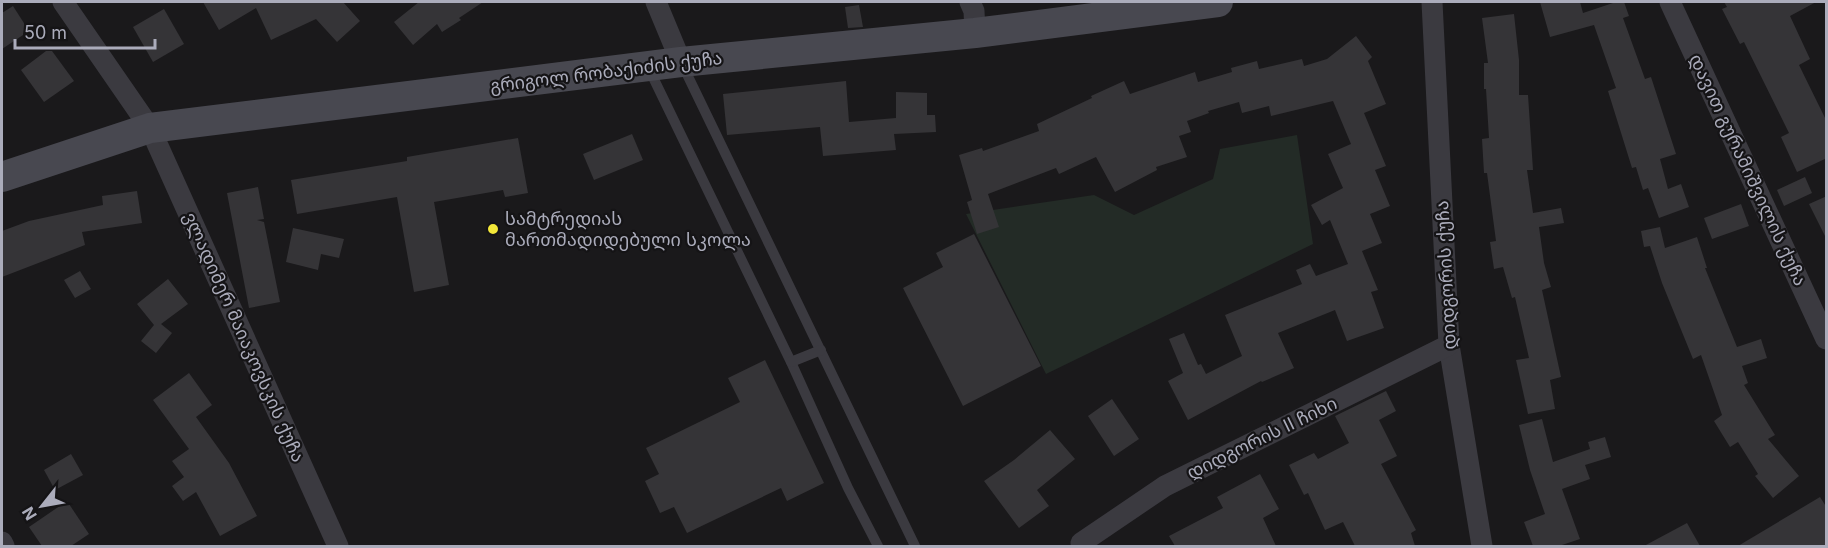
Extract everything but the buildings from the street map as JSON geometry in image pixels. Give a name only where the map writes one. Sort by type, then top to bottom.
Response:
[{"type":"street","name":"ვლადიმერ მაიაკოვსკის ქუჩა","points":[[63,2],[150,128],[338,546]]},
{"type":"street","points":[[656,2],[681,62]]},
{"type":"street","points":[[970,2],[974,11],[975,33]]},
{"type":"street","name":"გრიგოლ რობაქიძის ქუჩა","points":[[2,177],[150,128],[647,66],[975,33],[1218,2]]},
{"type":"street","name":"დიდგორის ქუჩა","points":[[1432,2],[1449,345],[1482,546]]},
{"type":"street","name":"დავით გურამიშვილის ქუჩა","points":[[1670,2],[1827,339]]},
{"type":"street","name":"დიდგორის II ჩიხი","points":[[1082,543],[1165,486],[1449,345]]},
{"type":"street","points":[[2,542],[4,546]]},
{"type":"lane","points":[[681,62],[915,546]]},
{"type":"lane","points":[[647,66],[791,362],[848,488],[878,546]]},
{"type":"lane","points":[[791,362],[820,350]]},
{"type":"shaded area","points":[[1297,135],[1313,244],[1046,374],[966,214],[1094,195],[1134,215],[1213,179],[1220,149]]},
{"type":"place","name":"სამტრედიას მართმადიდებული სკოლა","points":[[493,229]]}]
